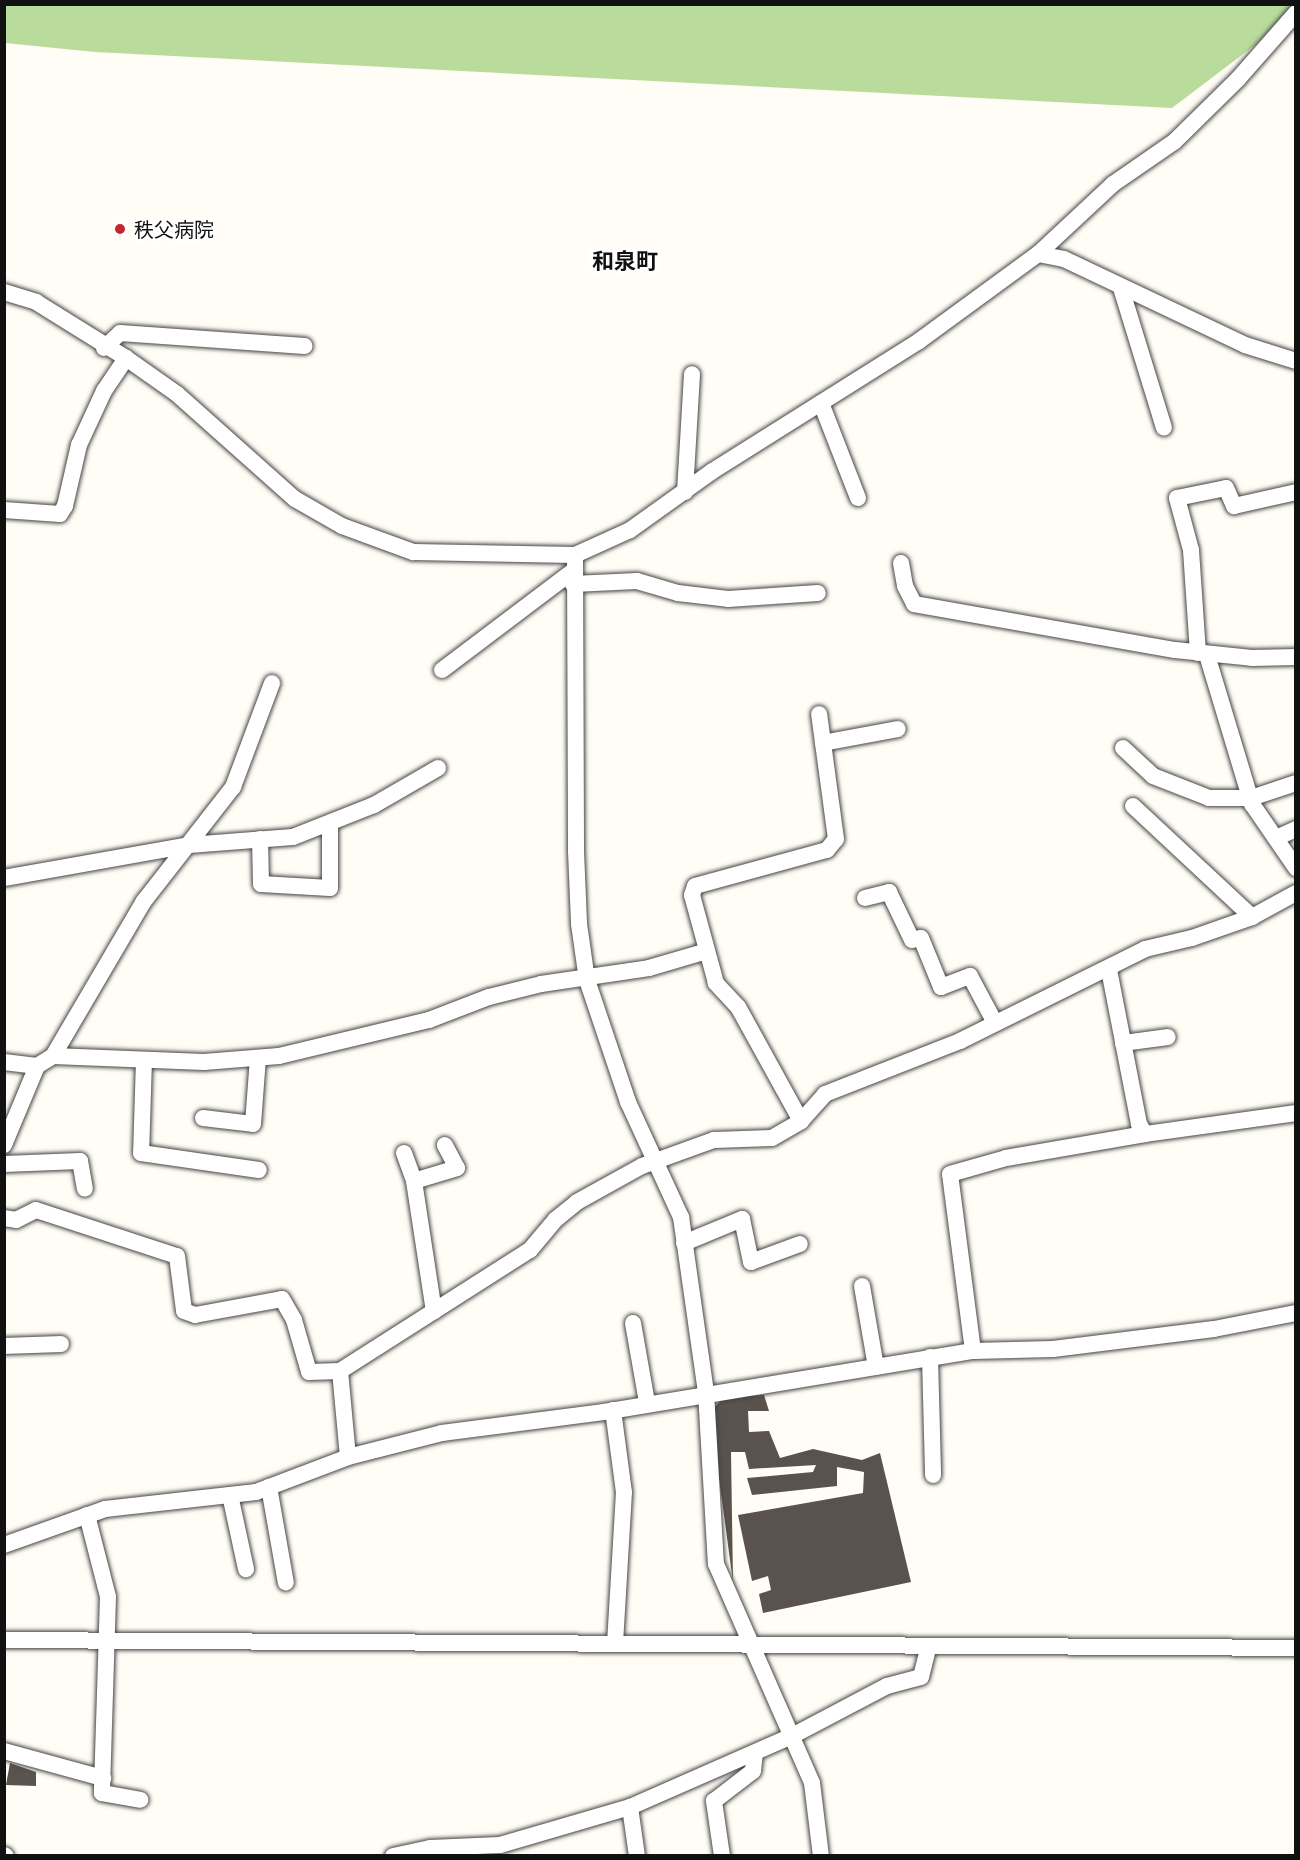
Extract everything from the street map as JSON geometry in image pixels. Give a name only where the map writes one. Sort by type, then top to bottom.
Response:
[{"type":"street","points":[[442,670],[574,570],[685,492],[919,341],[1038,254],[1113,184],[1175,141],[1238,79],[1296,13]]},
{"type":"street","points":[[1038,254],[1064,260],[1245,345],[1287,359]]},
{"type":"street","points":[[1121,288],[1164,428]]},
{"type":"street","points":[[4,292],[36,302],[104,348],[126,358],[177,394],[295,499],[342,526],[413,552],[574,570],[637,581],[678,593],[728,598],[818,593]]},
{"type":"street","points":[[104,348],[120,333],[305,346]]},
{"type":"street","points":[[4,510],[60,514],[65,506],[79,445],[104,391],[126,358]]},
{"type":"street","points":[[685,492],[692,374]]},
{"type":"street","points":[[820,403],[858,498]]},
{"type":"street","points":[[1296,492],[1234,506],[1226,488],[1177,498],[1191,549],[1202,654],[1251,798],[1296,868]]},
{"type":"street","points":[[901,563],[905,586],[914,603],[1202,654],[1296,657]]},
{"type":"street","points":[[574,570],[576,861],[587,980],[628,1102],[681,1217],[706,1392],[716,1564],[812,1783],[821,1856]]},
{"type":"street","points":[[4,1145],[37,1066],[53,1056],[144,901],[233,787],[272,683]]},
{"type":"street","points":[[801,1121],[738,1007],[716,983],[692,895],[695,886],[827,850],[836,839],[819,714]]},
{"type":"street","points":[[823,743],[898,729]]},
{"type":"street","points":[[1123,748],[1153,776],[1177,788],[1209,798],[1251,798],[1296,783]]},
{"type":"street","points":[[4,878],[189,844],[293,837],[330,825],[374,805],[438,768]]},
{"type":"street","points":[[1133,806],[1252,917]]},
{"type":"street","points":[[260,840],[261,884],[330,888],[330,825]]},
{"type":"street","points":[[1276,838],[1296,829]]},
{"type":"street","points":[[865,898],[889,892],[912,940],[921,938],[941,987],[970,976],[994,1021]]},
{"type":"street","points":[[4,1218],[16,1220],[36,1210],[177,1256],[184,1311],[195,1315],[282,1299],[294,1320],[309,1372],[339,1371],[530,1250],[555,1220],[577,1202],[655,1161],[714,1140],[772,1138],[801,1121],[825,1094],[910,1063],[994,1021],[1109,969],[1145,949],[1192,938],[1252,917],[1296,893]]},
{"type":"street","points":[[53,1056],[204,1062],[258,1058],[429,1020],[489,997],[541,984],[587,980],[649,968],[707,951]]},
{"type":"street","points":[[1109,969],[1139,1124],[1145,1134]]},
{"type":"street","points":[[1123,1043],[1168,1036]]},
{"type":"street","points":[[203,1118],[253,1124],[258,1058]]},
{"type":"street","points":[[144,1060],[141,1153],[260,1170]]},
{"type":"street","points":[[4,1062],[37,1066]]},
{"type":"street","points":[[973,1351],[950,1174],[1006,1158],[1145,1134],[1296,1113]]},
{"type":"street","points":[[414,1181],[457,1168],[445,1145]]},
{"type":"street","points":[[404,1153],[414,1181],[434,1311]]},
{"type":"street","points":[[4,1164],[80,1161],[85,1189]]},
{"type":"street","points":[[684,1243],[742,1219],[751,1262],[800,1244]]},
{"type":"street","points":[[862,1286],[876,1367]]},
{"type":"street","points":[[4,1545],[105,1509],[230,1495],[269,1488],[348,1457],[442,1433],[613,1410],[706,1392],[788,1383],[930,1357],[973,1351],[1053,1349],[1214,1329],[1296,1313]]},
{"type":"street","points":[[633,1323],[647,1402]]},
{"type":"street","points":[[4,1347],[61,1344]]},
{"type":"street","points":[[930,1357],[933,1475]]},
{"type":"street","points":[[339,1371],[348,1457]]},
{"type":"street","points":[[613,1410],[624,1492],[615,1644]]},
{"type":"street","points":[[269,1488],[286,1583]]},
{"type":"street","points":[[230,1495],[246,1569]]},
{"type":"street","points":[[87,1515],[108,1597],[102,1793],[141,1800]]},
{"type":"street","points":[[4,1640],[928,1648],[1296,1648]]},
{"type":"street","points":[[393,1856],[430,1848],[498,1850],[630,1807],[792,1736],[887,1686],[921,1677],[928,1648]]},
{"type":"street","points":[[4,1752],[103,1778]]},
{"type":"street","points":[[722,1856],[714,1801],[753,1771],[755,1753]]},
{"type":"street","points":[[630,1807],[638,1856]]},
{"type":"green space","points":[[1295,4],[1259,42],[1172,108],[95,52],[5,43],[4,5]]},
{"type":"building","points":[[764,1395],[769,1411],[748,1411],[749,1432],[769,1431],[780,1458],[813,1449],[862,1460],[880,1453],[911,1582],[763,1613],[759,1594],[771,1590],[768,1576],[752,1581],[738,1515],[863,1493],[864,1472],[837,1467],[837,1486],[752,1495],[747,1478],[813,1472],[816,1465],[749,1469],[745,1452],[731,1452],[733,1582],[710,1412],[724,1397]]},
{"type":"building","points":[[10,1763],[36,1772],[36,1786],[6,1785]]},
{"type":"place","name":"秩父病院","points":[[120,229]]},
{"type":"district","name":"和泉町","points":[[625,262]]}]
